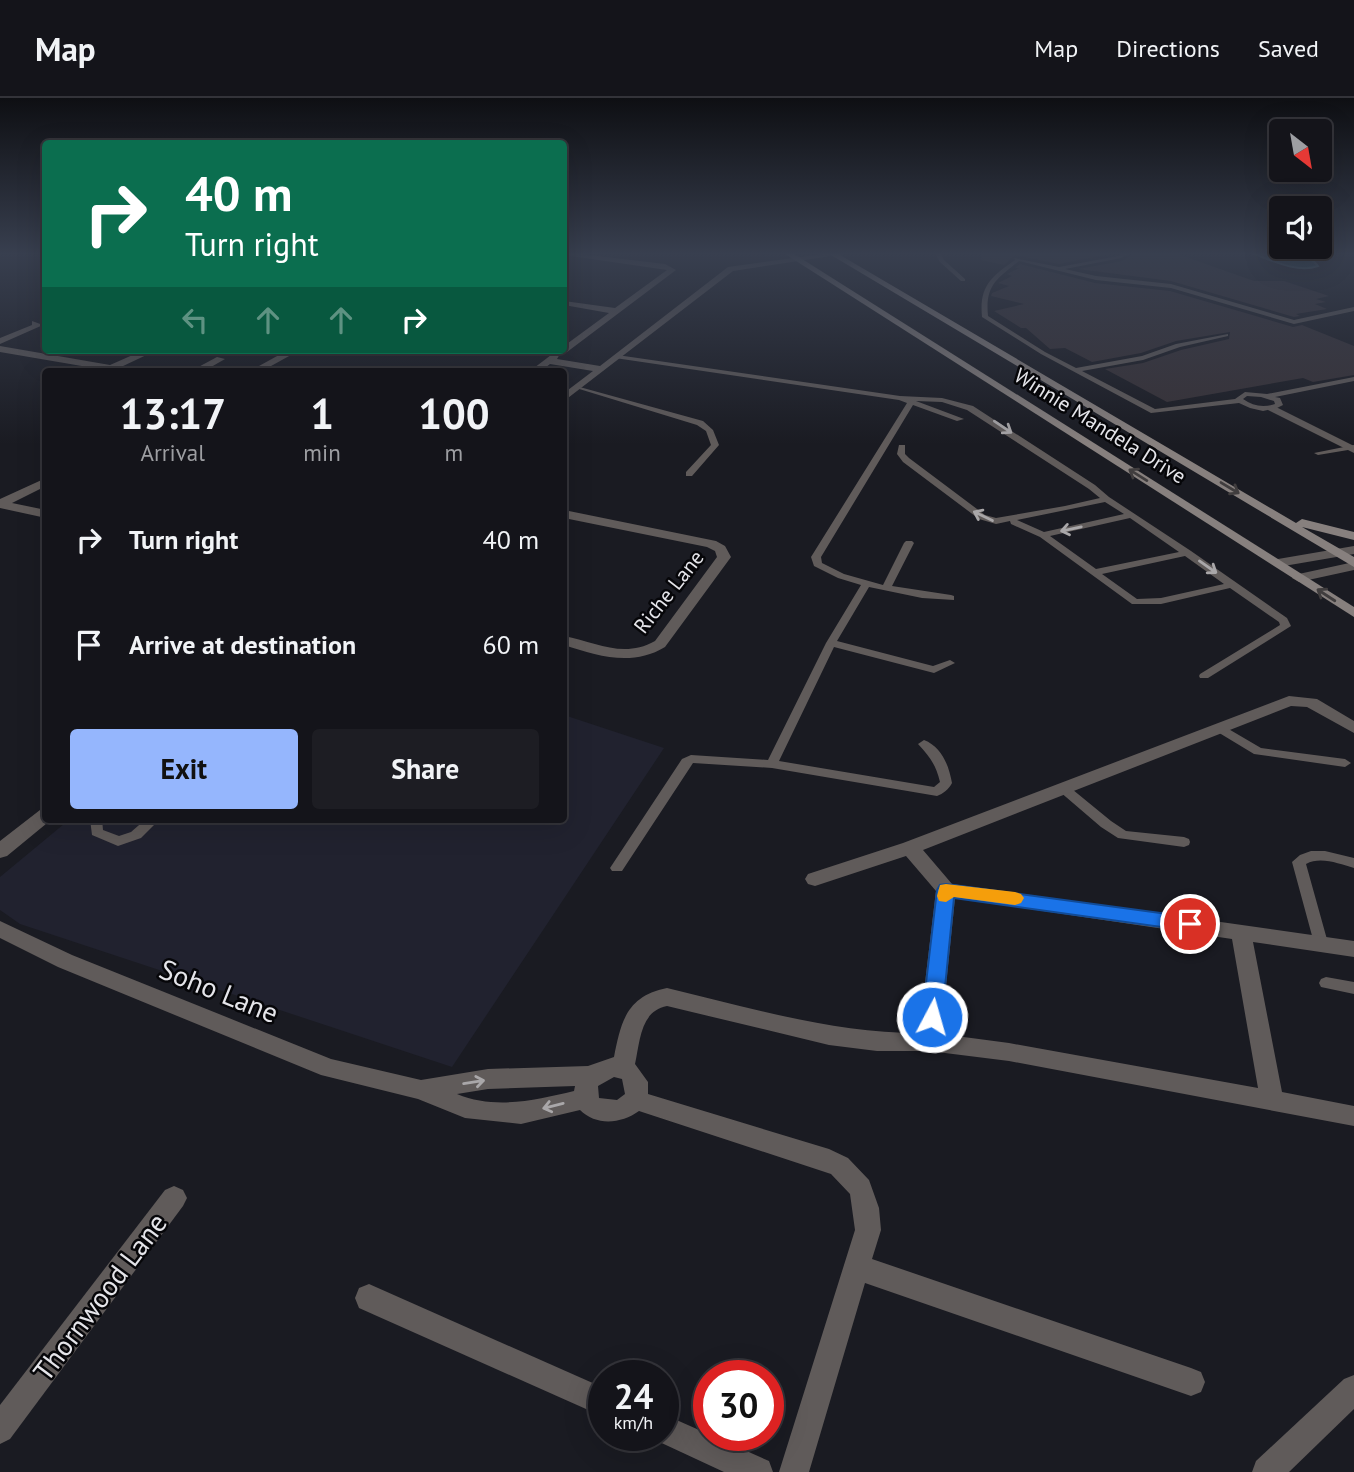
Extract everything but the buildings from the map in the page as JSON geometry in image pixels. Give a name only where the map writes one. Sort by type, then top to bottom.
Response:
[{"type":"main road","name":"Winnie Mandela Drive","points":[[888,316],[1354,613]]},
{"type":"main road","name":"Winnie Mandela Drive","points":[[939,316],[1272,513],[1354,565]]},
{"type":"main road","points":[[1272,513],[1354,536]]},
{"type":"street","points":[[567,347],[609,316]]},
{"type":"street","points":[[567,396],[670,316]]},
{"type":"street","points":[[0,341],[38,325],[35,323]]},
{"type":"street","points":[[0,349],[111,368],[143,354]]},
{"type":"street","points":[[49,357],[56,354]]},
{"type":"street","points":[[260,368],[287,354]]},
{"type":"street","points":[[539,368],[558,354]]},
{"type":"street","points":[[202,368],[220,359]]},
{"type":"street","points":[[549,361],[601,369]]},
{"type":"street","points":[[1270,402],[1353,448]]},
{"type":"street","points":[[0,504],[42,483]]},
{"type":"street","points":[[0,504],[42,513]]},
{"type":"street","name":"Riche Lane","points":[[567,515],[711,544],[720,548],[724,557],[653,650],[629,656],[567,641]]},
{"type":"street","points":[[1278,563],[1354,550]]},
{"type":"street","points":[[1299,578],[1354,565]]},
{"type":"street","points":[[816,879],[911,848],[1289,701],[1300,700],[1320,707],[1354,728]]},
{"type":"street","points":[[0,851],[42,817]]},
{"type":"street","points":[[911,848],[946,890],[1354,949]]},
{"type":"street","points":[[929,1042],[946,890]]},
{"type":"street","name":"Soho Lane","points":[[0,929],[65,961],[329,1068],[421,1090],[465,1108],[521,1114],[589,1087]]},
{"type":"street","points":[[1241,931],[1272,1100]]},
{"type":"street","points":[[623,1068],[640,1010],[644,1003],[656,998],[694,1002],[829,1036],[877,1042],[929,1042],[1009,1052],[1354,1116]]},
{"type":"street","points":[[606,1068],[623,1068],[630,1072],[638,1085],[635,1100],[622,1111],[605,1112],[590,1105],[589,1087],[606,1068]]},
{"type":"street","name":"Soho Lane","points":[[421,1090],[488,1079],[589,1087]]},
{"type":"street","points":[[635,1100],[843,1166],[867,1202],[868,1230],[794,1472]]},
{"type":"street","name":"Thornwood Lane","points":[[0,1429],[174,1198]]},
{"type":"street","points":[[856,1266],[1191,1382]]},
{"type":"street","points":[[369,1298],[588,1396]]},
{"type":"street","points":[[1267,1472],[1354,1389]]},
{"type":"street","points":[[679,1437],[758,1472]]},
{"type":"lane","points":[[985,316],[1074,370],[1154,411],[1240,401],[1254,407],[1354,379]]},
{"type":"lane","points":[[1274,316],[1294,322],[1321,316]]},
{"type":"lane","points":[[1074,370],[1143,358],[1178,345],[1226,335]]},
{"type":"lane","points":[[617,357],[913,400],[951,402],[984,414],[1283,620],[1286,626],[1204,676]]},
{"type":"lane","points":[[578,387],[700,423],[709,430],[715,445],[689,474]]},
{"type":"lane","points":[[1240,401],[1239,397],[1245,394],[1270,402]]},
{"type":"lane","points":[[913,400],[960,419]]},
{"type":"lane","points":[[913,400],[817,557],[817,564],[830,573],[915,595],[951,597]]},
{"type":"lane","points":[[902,447],[901,454],[906,460],[982,517],[996,521],[1010,521],[1106,499]]},
{"type":"lane","points":[[1318,453],[1353,448]]},
{"type":"lane","points":[[1043,535],[1131,515]]},
{"type":"lane","points":[[1010,521],[1043,535],[1135,602],[1146,603],[1233,585]]},
{"type":"lane","points":[[887,587],[909,543]]},
{"type":"lane","points":[[1093,573],[1188,553]]},
{"type":"lane","points":[[772,764],[831,643],[867,582]]},
{"type":"lane","points":[[831,643],[934,670],[950,663]]},
{"type":"lane","points":[[1220,728],[1258,751],[1345,763]]},
{"type":"lane","points":[[617,868],[686,762],[691,759],[772,764],[937,792],[946,783],[943,766],[935,752],[924,744]]},
{"type":"lane","points":[[1063,788],[1123,835],[1184,842]]},
{"type":"lane","points":[[96,823],[97,832],[118,841],[136,835],[150,823]]},
{"type":"lane","points":[[1321,943],[1299,862],[1306,856],[1317,855],[1354,863]]},
{"type":"lane","points":[[1326,983],[1354,988]]},
{"type":"shaded area","points":[[567,716],[664,748],[452,1067],[20,924],[0,910],[0,877],[65,823],[567,823]]},
{"type":"slow traffic","points":[[946,896],[946,890],[1015,898]]},
{"type":"route","points":[[932,1017],[946,890],[1190,924]]}]
